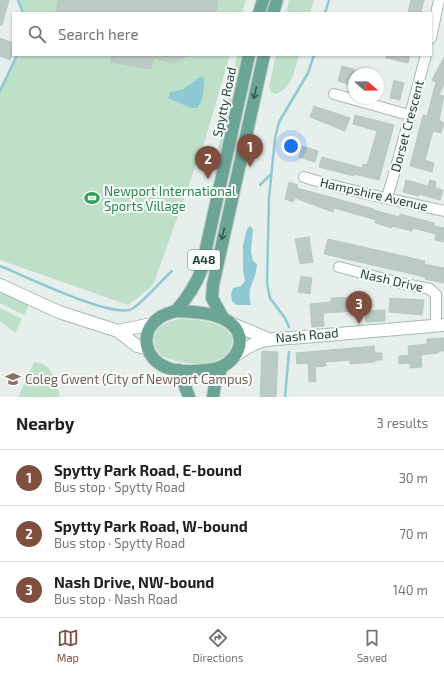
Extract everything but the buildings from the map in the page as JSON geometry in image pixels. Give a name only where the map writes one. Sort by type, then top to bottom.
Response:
[{"type":"main road","points":[[259,12],[263,0]]},
{"type":"main road","points":[[273,12],[277,0]]},
{"type":"main road","name":"Spytty Road","points":[[176,311],[196,284],[205,257],[249,56]]},
{"type":"main road","name":"A48","points":[[236,355],[240,341],[238,333],[227,321],[212,298],[213,285],[264,56]]},
{"type":"main road","name":"A48","points":[[152,324],[160,317],[176,311],[194,312],[227,321]]},
{"type":"main road","points":[[152,324],[147,336],[146,348],[160,365],[169,369],[208,370],[222,368],[230,363],[236,355]]},
{"type":"main road","points":[[213,397],[215,384],[222,368]]},
{"type":"main road","points":[[179,370],[190,397]]},
{"type":"street","points":[[432,37],[440,25],[439,0]]},
{"type":"street","name":"Dorset Crescent","points":[[387,197],[404,143],[409,114],[426,56]]},
{"type":"street","points":[[334,94],[409,114]]},
{"type":"street","name":"Hampshire Avenue","points":[[304,177],[367,195],[387,197],[444,211]]},
{"type":"street","name":"Nash Drive","points":[[339,267],[400,283],[430,288],[436,295],[440,325]]},
{"type":"street","points":[[0,285],[59,312],[118,331],[137,346],[146,348]]},
{"type":"street","name":"Nash Road","points":[[227,321],[266,338],[291,338],[440,325]]},
{"type":"street","points":[[118,331],[152,324]]},
{"type":"street","name":"Nash Road","points":[[236,355],[246,347],[266,338]]},
{"type":"green space","points":[[18,0],[246,0],[242,12],[23,12]]},
{"type":"green space","points":[[289,0],[314,0],[310,12],[286,12]]},
{"type":"green space","name":"Newport International Sports Village","points":[[17,56],[230,56],[206,137],[155,280],[151,287],[128,305],[0,260],[0,91]]},
{"type":"green space","points":[[237,56],[245,56],[225,143],[218,161],[216,160]]},
{"type":"green space","points":[[276,56],[299,56],[292,78],[285,88],[281,92],[275,94],[271,92],[269,87]]},
{"type":"green space","points":[[0,292],[29,305],[24,315],[0,303]]},
{"type":"green space","points":[[0,308],[22,319],[15,333],[0,321]]},
{"type":"green space","points":[[181,319],[210,322],[223,327],[232,337],[230,348],[224,356],[215,361],[204,363],[180,362],[160,355],[154,341],[157,331],[166,323]]},
{"type":"green space","points":[[34,362],[45,365],[53,374],[60,397],[18,397]]},
{"type":"water","points":[[200,77],[204,78],[204,90],[201,102],[197,108],[191,108],[168,98],[170,92],[182,90]]},
{"type":"water","points":[[250,226],[253,229],[251,251],[253,261],[257,264],[255,276],[250,288],[251,305],[237,305],[232,301],[231,294],[233,288],[241,286],[245,281],[243,269],[243,245],[247,229]]},
{"type":"waterway","points":[[18,0],[23,12]]},
{"type":"waterway","points":[[325,12],[329,0]]},
{"type":"waterway","points":[[0,91],[17,56]]},
{"type":"waterway","points":[[289,327],[285,318],[270,298],[267,283],[269,198],[275,138],[279,122],[308,73],[314,56]]},
{"type":"waterway","points":[[260,185],[271,174]]},
{"type":"waterway","points":[[0,266],[67,295],[106,308],[122,310],[132,309],[136,306],[147,297],[172,271]]},
{"type":"waterway","points":[[285,397],[289,352]]},
{"type":"place","name":"Spytty Park Road, E-bound","points":[[250,167]]},
{"type":"place","name":"Spytty Park Road, W-bound","points":[[208,179]]},
{"type":"place","name":"Newport International Sports Village","points":[[92,198]]},
{"type":"place","name":"Nash Drive, NW-bound","points":[[359,324]]},
{"type":"place","name":"Coleg Gwent (City of Newport Campus)","points":[[13,379]]}]
